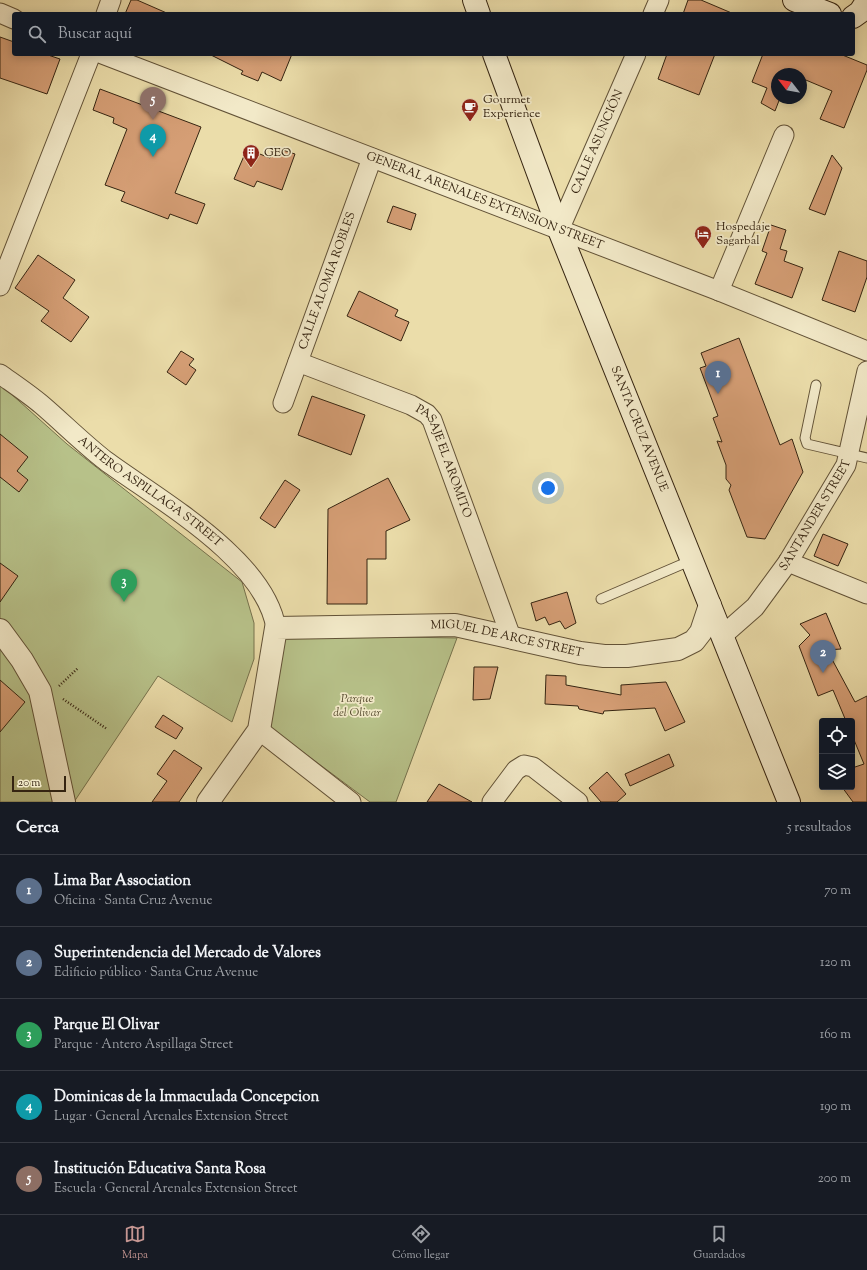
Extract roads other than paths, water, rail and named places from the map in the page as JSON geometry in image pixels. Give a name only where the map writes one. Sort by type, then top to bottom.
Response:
[{"type":"main road","points":[[474,0],[478,12]]},
{"type":"main road","points":[[794,0],[825,12]]},
{"type":"main road","points":[[855,16],[860,12],[867,1]]},
{"type":"main road","points":[[855,24],[867,29]]},
{"type":"main road","name":"SANTA CRUZ AVENUE","points":[[495,56],[559,230],[789,802]]},
{"type":"main road","name":"MIGUEL DE ARCE STREET","points":[[276,628],[442,624],[467,627],[580,653],[604,656],[627,656],[678,649],[694,641],[701,632],[710,605]]},
{"type":"main road","points":[[208,802],[258,730],[276,628]]},
{"type":"main road","points":[[0,630],[7,647],[45,691],[64,802]]},
{"type":"street","points":[[107,12],[111,0]]},
{"type":"street","points":[[654,12],[659,0]]},
{"type":"street","points":[[0,13],[12,18]]},
{"type":"street","points":[[0,286],[90,56]]},
{"type":"street","name":"GENERAL ARENALES EXTENSION STREET","points":[[107,56],[719,291],[867,351]]},
{"type":"street","name":"CALLE ASUNCIÓN","points":[[559,230],[635,56]]},
{"type":"street","points":[[719,291],[784,135]]},
{"type":"street","name":"CALLE ALOMIA ROBLES","points":[[283,403],[372,158]]},
{"type":"street","name":"PASAJE EL AROMITO","points":[[298,362],[411,405],[427,414],[432,420],[511,637]]},
{"type":"street","name":"SANTANDER STREET","points":[[722,636],[755,607],[788,562],[846,465],[867,371]]},
{"type":"street","name":"ANTERO ASPILLAGA STREET","points":[[0,374],[40,403],[105,460],[200,529],[242,565],[252,577],[271,606],[276,628]]},
{"type":"street","points":[[788,562],[867,594]]},
{"type":"street","points":[[258,730],[351,802]]},
{"type":"street","points":[[492,802],[516,770],[524,765],[533,767],[578,802]]},
{"type":"lane","points":[[816,385],[805,438],[807,444],[867,458]]},
{"type":"lane","points":[[601,600],[692,560]]},
{"type":"place","name":"Institución Educativa Santa Rosa","points":[[153,120]]},
{"type":"place","name":"Gourmet Experience","points":[[470,122]]},
{"type":"place","name":"Dominicas de la Immaculada Concepcion","points":[[153,157]]},
{"type":"place","name":"GEO","points":[[251,168]]},
{"type":"place","name":"Hospedaje Sagarbal","points":[[703,249]]},
{"type":"place","name":"Lima Bar Association","points":[[718,394]]},
{"type":"place","name":"Parque El Olivar","points":[[124,602]]},
{"type":"place","name":"Superintendencia del Mercado de Valores","points":[[823,673]]},
{"type":"park label","name":"Parque del Olivar","points":[[357,706]]}]
